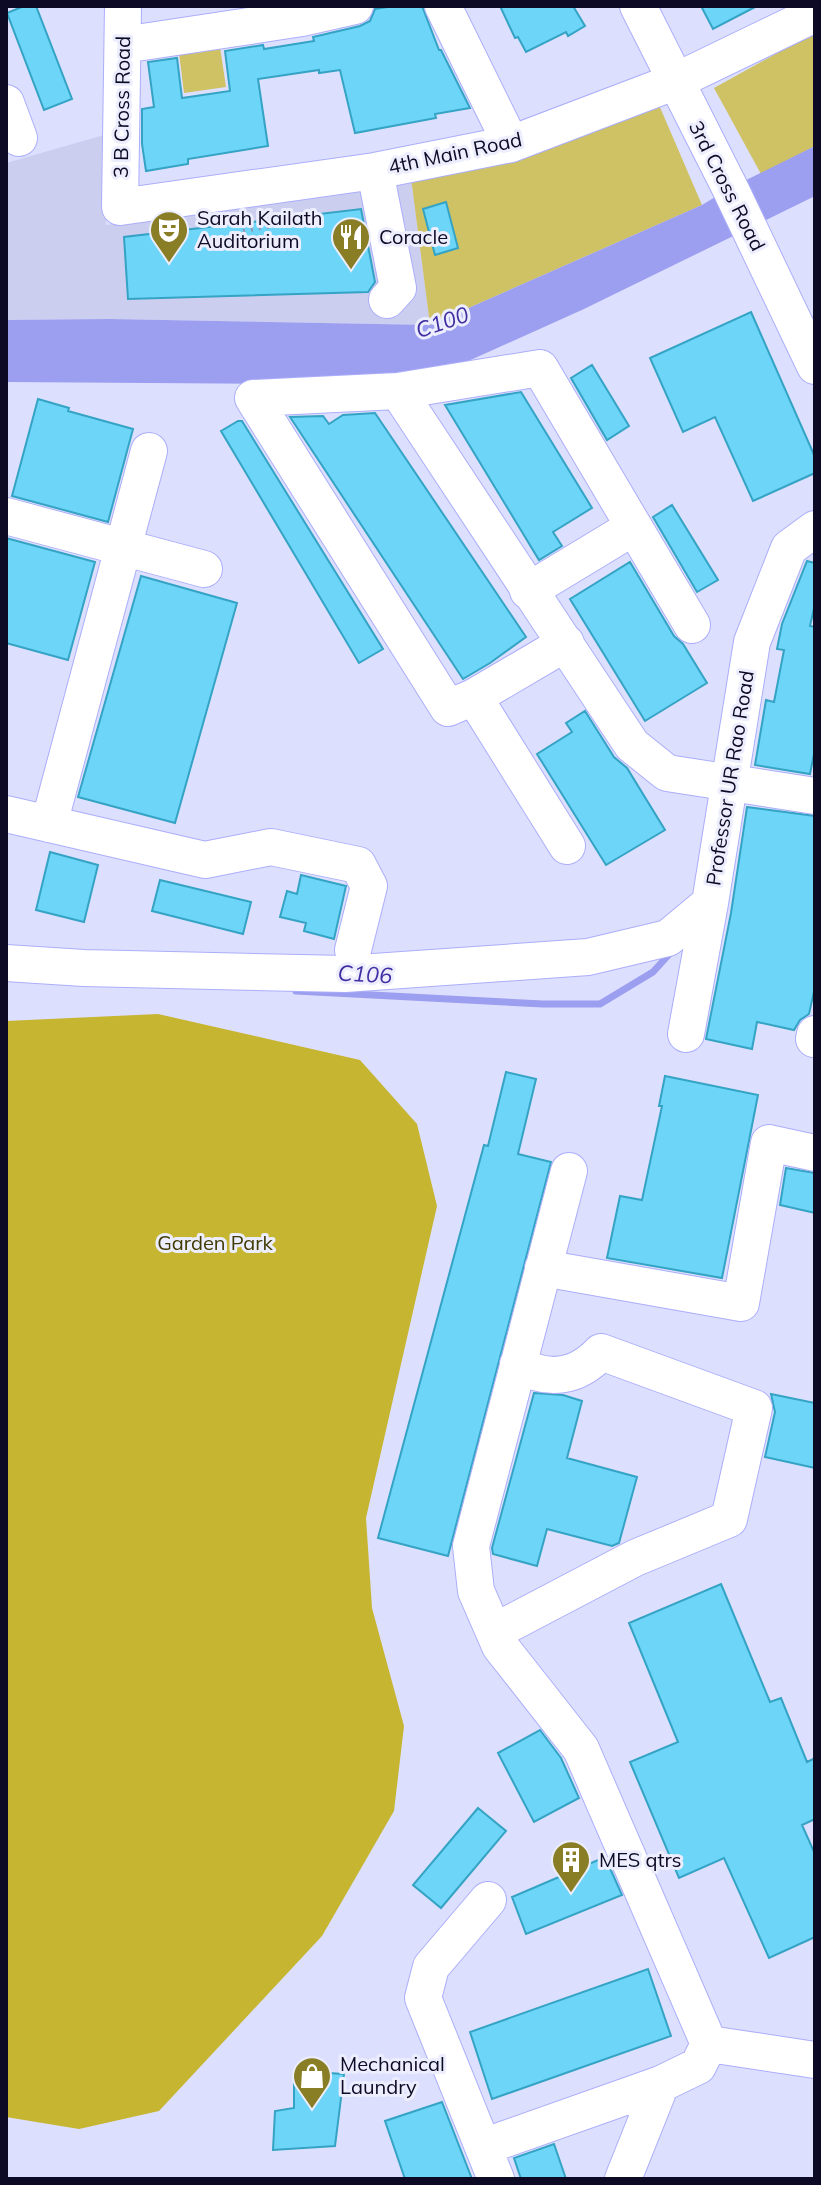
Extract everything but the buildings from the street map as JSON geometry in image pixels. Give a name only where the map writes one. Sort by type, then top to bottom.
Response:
[{"type":"street","name":"3 B Cross Road","points":[[120,207],[123,6]]},
{"type":"street","points":[[123,45],[302,12],[355,6]]},
{"type":"street","points":[[443,6],[511,144]]},
{"type":"street","name":"3rd Cross Road","points":[[638,6],[815,366]]},
{"type":"street","name":"4th Main Road","points":[[120,207],[375,171],[511,144],[674,82],[815,14]]},
{"type":"street","points":[[6,103],[19,138]]},
{"type":"street","points":[[375,171],[398,288],[387,300]]},
{"type":"street","points":[[566,643],[474,697],[448,708],[253,398],[398,391],[540,368],[692,625]]},
{"type":"street","points":[[398,391],[632,745],[667,773],[815,796]]},
{"type":"street","points":[[49,824],[149,451]]},
{"type":"street","points":[[6,516],[204,569]]},
{"type":"street","points":[[528,591],[632,528]]},
{"type":"street","name":"Professor UR Rao Road","points":[[6,963],[84,968],[345,974],[588,957],[668,938],[710,903],[752,642],[789,548],[815,529]]},
{"type":"street","points":[[474,697],[567,846]]},
{"type":"street","points":[[6,814],[205,860],[271,847],[358,865],[369,886],[353,950]]},
{"type":"street","points":[[686,1034],[710,903]]},
{"type":"street","points":[[543,1268],[741,1303],[769,1143],[815,1153]]},
{"type":"street","points":[[569,1171],[471,1546],[476,1591],[500,1646],[581,1749],[709,2044]]},
{"type":"street","points":[[494,1632],[635,1558],[729,1519],[754,1408],[601,1352],[583,1368],[558,1376],[543,1375],[518,1364]]},
{"type":"street","points":[[488,1900],[431,1967],[423,1998],[489,2163],[698,2066],[709,2044]]},
{"type":"street","points":[[709,2044],[815,2060]]},
{"type":"street","points":[[623,2179],[661,2084]]},
{"type":"path","points":[[243,231],[315,219],[313,205]]},
{"type":"shaded area","points":[[815,32],[815,146],[761,174],[714,88]]},
{"type":"shaded area","points":[[219,40],[226,87],[184,93],[178,45]]},
{"type":"shaded area","points":[[659,105],[702,205],[430,325],[411,178]]},
{"type":"shaded area","points":[[104,135],[106,225],[411,178],[430,325],[6,320],[6,163]]},
{"type":"green space","name":"Garden Park","points":[[158,1014],[360,1060],[417,1124],[437,1206],[366,1518],[372,1608],[404,1726],[394,1811],[322,1936],[159,2111],[79,2129],[6,2117],[6,1021]]},
{"type":"water","name":"C100","points":[[815,146],[815,196],[584,309],[415,385],[6,382],[6,320],[430,325],[702,205]]},
{"type":"waterway","name":"C106","points":[[296,991],[543,1004],[600,1004],[653,972],[673,950]]},
{"type":"place","name":"Sarah Kailath Auditorium","points":[[169,264]]},
{"type":"place","name":"Coracle","points":[[351,271]]},
{"type":"place","name":"MES qtrs","points":[[571,1894]]},
{"type":"place","name":"Mechanical Laundry","points":[[312,2110]]}]
